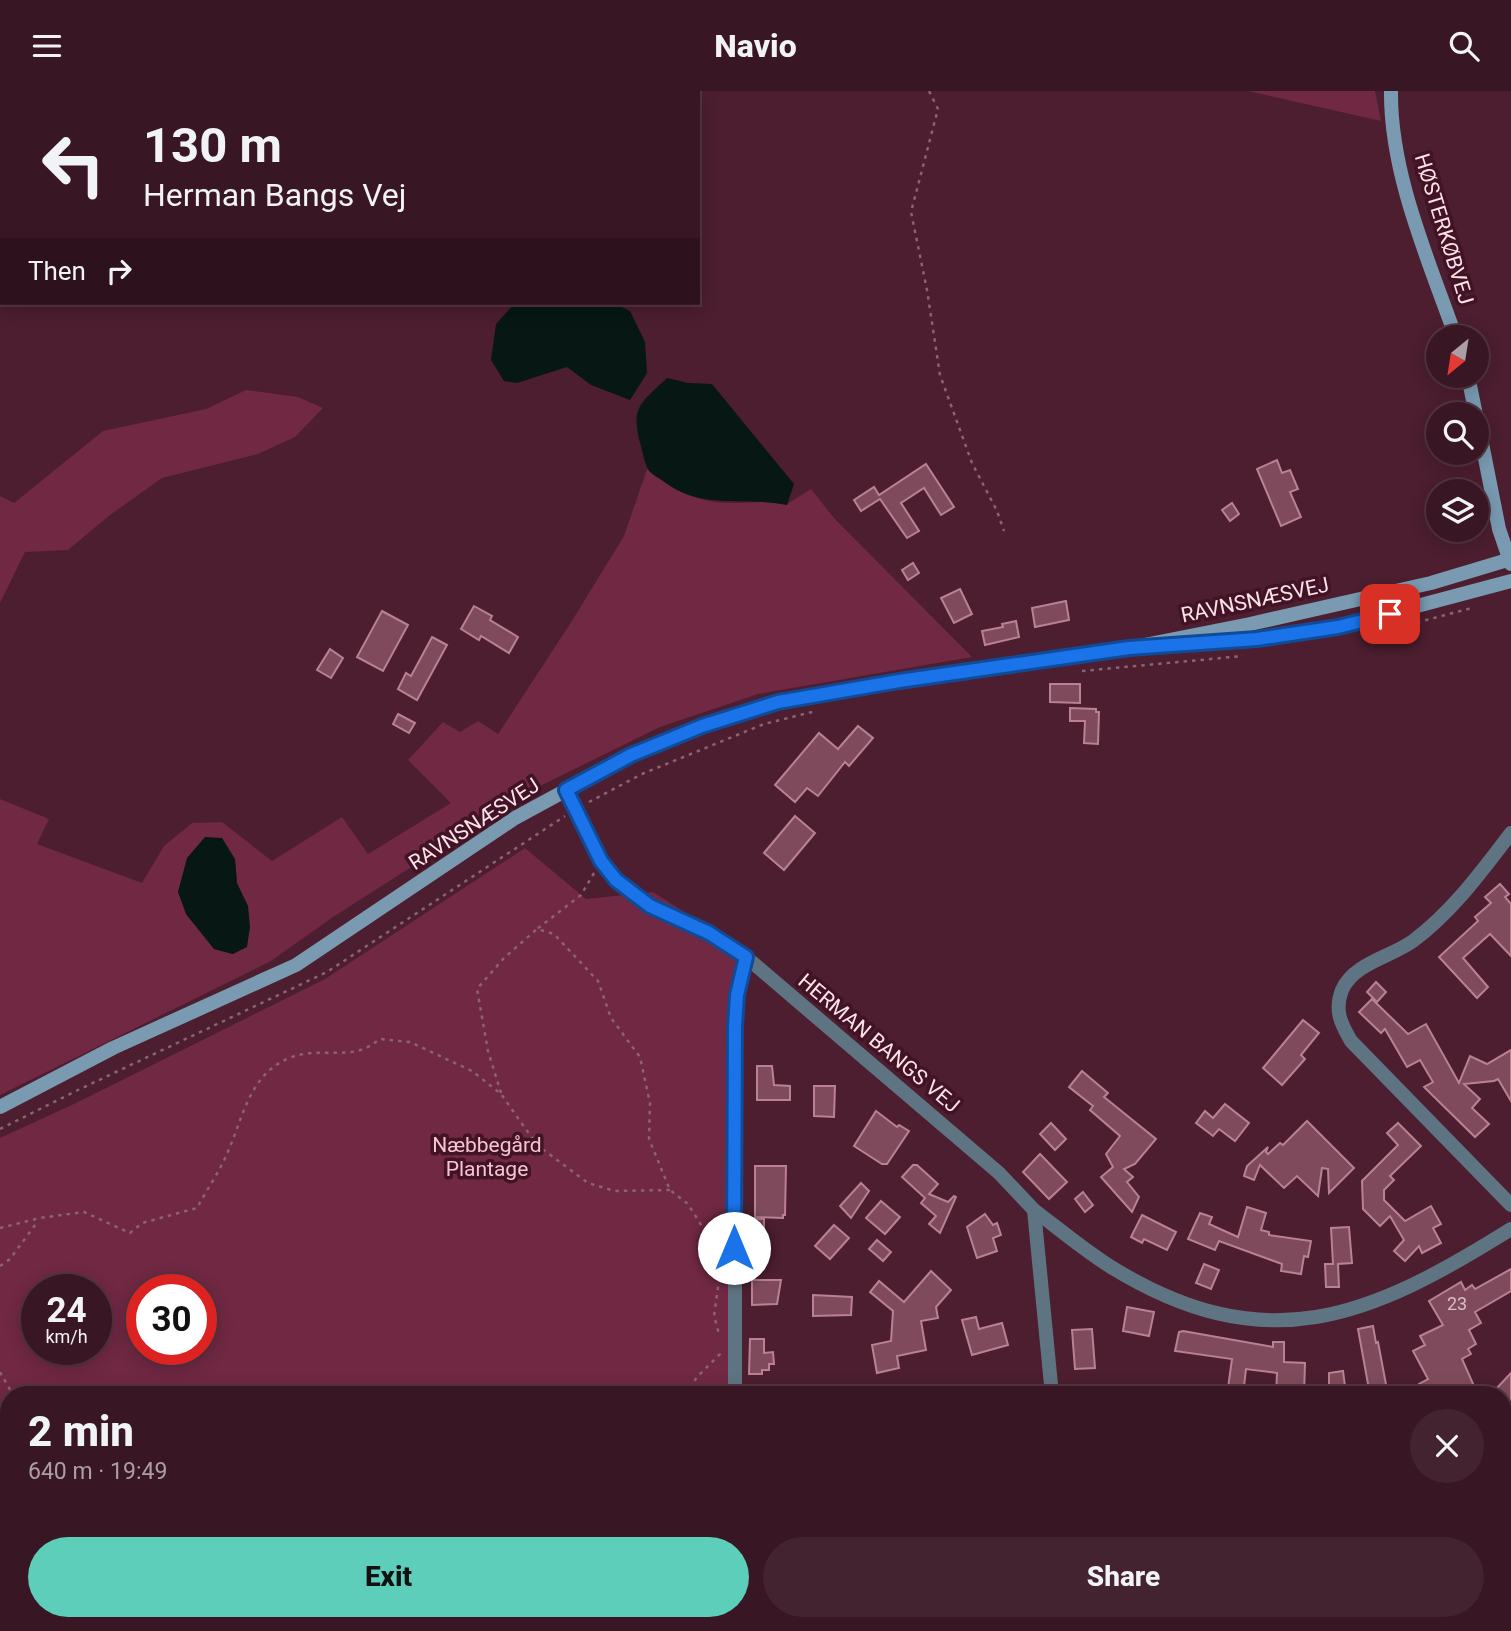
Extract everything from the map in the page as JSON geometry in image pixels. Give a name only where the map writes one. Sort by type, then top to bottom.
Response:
[{"type":"main road","name":"HØSTERKØBVEJ","points":[[1391,91],[1394,135],[1408,201],[1451,325]]},
{"type":"main road","points":[[1486,465],[1499,529],[1510,561]]},
{"type":"main road","name":"RAVNSNÆSVEJ","points":[[0,1107],[113,1048],[296,965],[515,818],[643,750],[702,726],[778,702],[899,681],[1129,648],[1250,624],[1405,589],[1510,561]]},
{"type":"main road","name":"RAVNSNÆSVEJ","points":[[1129,648],[1257,639],[1338,627],[1511,581]]},
{"type":"street","name":"HERMAN BANGS VEJ","points":[[566,790],[601,861],[633,895],[650,906],[709,933],[746,957],[999,1173],[1034,1210],[1110,1266],[1145,1286],[1187,1304],[1233,1317],[1268,1321],[1305,1320],[1357,1309],[1404,1290],[1511,1229]]},
{"type":"street","points":[[1511,833],[1450,909],[1412,942],[1354,973],[1343,989],[1339,1004],[1340,1022],[1351,1041],[1511,1205]]},
{"type":"street","points":[[735,1386],[735,1026],[737,995],[746,957]]},
{"type":"street","points":[[1034,1210],[1051,1386]]},
{"type":"path","points":[[929,91],[938,109],[911,212],[940,375],[972,463],[997,511],[1004,531]]},
{"type":"path","points":[[1373,633],[1483,605]]},
{"type":"path","points":[[1075,671],[1254,654]]},
{"type":"path","points":[[584,804],[642,774],[764,724],[824,709]]},
{"type":"path","points":[[501,1094],[488,1051],[477,989],[504,958],[581,895],[601,861]]},
{"type":"path","points":[[537,929],[554,934],[598,981],[611,1018],[640,1057],[650,1104],[649,1139],[670,1190],[688,1204],[703,1228],[719,1280],[714,1316],[719,1334],[720,1354],[691,1386]]},
{"type":"path","points":[[0,1228],[40,1218],[84,1212],[130,1233],[142,1223],[197,1208],[226,1157],[241,1112],[270,1069],[288,1058],[321,1051],[355,1052],[368,1048],[380,1039],[410,1042],[472,1071],[501,1094],[537,1145],[587,1183],[615,1191],[670,1190]]},
{"type":"path","points":[[0,1266],[10,1259],[40,1218]]},
{"type":"path","points":[[223,1631],[237,1631]]},
{"type":"green space","points":[[1248,91],[1375,91],[1381,121]]},
{"type":"green space","points":[[246,390],[298,397],[323,408],[295,437],[258,454],[162,478],[110,515],[68,550],[25,552],[0,603],[0,496],[14,503],[103,431],[206,409]]},
{"type":"green space","points":[[647,469],[686,494],[707,501],[787,504],[811,489],[834,518],[972,657],[758,694],[660,727],[534,789],[333,917],[271,961],[0,1095],[0,799],[49,819],[37,844],[142,883],[164,846],[192,823],[222,822],[272,861],[342,817],[368,854],[451,803],[408,760],[443,722],[460,732],[478,721],[498,734],[624,536]],"holes":[[[235,859],[237,883],[233,954],[214,949],[186,914]]]},
{"type":"green space","name":"Næbbegård Plantage","points":[[525,848],[586,899],[653,892],[747,952],[728,1018],[728,1386],[0,1386],[0,1138],[325,979]]},
{"type":"shaded area","points":[[513,305],[618,305],[630,311],[645,342],[647,373],[630,400],[591,385],[567,367],[517,383],[504,381],[491,360],[496,324]]},
{"type":"shaded area","points":[[667,378],[688,383],[712,384],[794,484],[787,505],[723,501],[693,496],[678,490],[650,471],[638,433],[637,414],[644,401]]},
{"type":"shaded area","points":[[205,837],[222,838],[235,859],[237,883],[248,906],[250,927],[247,947],[233,954],[214,949],[186,914],[178,892],[187,858]]},
{"type":"building","points":[[1277,460],[1282,473],[1290,470],[1298,489],[1290,492],[1301,517],[1281,526],[1257,469]]},
{"type":"building","points":[[926,464],[954,507],[941,515],[924,488],[901,503],[919,531],[907,538],[880,499],[861,511],[854,500],[874,487],[879,495]]},
{"type":"building","points":[[1232,503],[1239,514],[1230,521],[1222,510]]},
{"type":"building","points":[[913,563],[919,573],[908,580],[902,570]]},
{"type":"building","points":[[960,589],[972,614],[954,623],[941,598]]},
{"type":"building","points":[[1066,601],[1069,620],[1035,627],[1032,608]]},
{"type":"building","points":[[474,606],[492,616],[490,620],[518,637],[509,653],[481,636],[479,640],[461,629]]},
{"type":"building","points":[[382,611],[408,625],[383,671],[357,657]]},
{"type":"building","points":[[1016,621],[1019,637],[985,645],[982,631]]},
{"type":"building","points":[[432,637],[447,645],[417,700],[398,689],[406,673],[411,676]]},
{"type":"building","points":[[330,649],[343,658],[331,678],[317,670]]},
{"type":"building","points":[[1050,684],[1080,684],[1080,703],[1050,702]]},
{"type":"building","points":[[1070,708],[1096,709],[1096,712],[1099,712],[1098,744],[1084,743],[1085,721],[1070,721]]},
{"type":"building","points":[[398,714],[415,723],[409,733],[393,724]]},
{"type":"building","points":[[858,726],[873,738],[849,766],[845,762],[818,796],[807,788],[795,802],[775,785],[819,733],[838,749]]},
{"type":"building","points":[[795,816],[815,833],[784,870],[764,853]]},
{"type":"building","points":[[1500,884],[1509,894],[1505,897],[1511,904],[1511,956],[1490,934],[1463,958],[1488,987],[1477,998],[1439,957],[1478,921],[1475,917],[1491,903],[1485,897]]},
{"type":"building","points":[[1376,982],[1386,992],[1377,1002],[1367,992]]},
{"type":"building","points":[[1372,999],[1408,1034],[1426,1024],[1459,1083],[1470,1056],[1487,1064],[1511,1050],[1511,1101],[1498,1079],[1464,1084],[1480,1099],[1472,1108],[1489,1124],[1475,1137],[1424,1087],[1433,1082],[1420,1060],[1407,1067],[1385,1029],[1381,1033],[1359,1012]]},
{"type":"building","points":[[1303,1020],[1319,1033],[1301,1055],[1305,1059],[1282,1085],[1263,1068]]},
{"type":"building","points":[[757,1066],[772,1066],[774,1085],[790,1086],[790,1100],[757,1100]]},
{"type":"building","points":[[1082,1071],[1108,1093],[1104,1097],[1156,1139],[1135,1164],[1124,1169],[1133,1177],[1127,1182],[1139,1197],[1132,1212],[1101,1177],[1113,1167],[1106,1154],[1120,1136],[1090,1110],[1093,1106],[1069,1087]]},
{"type":"building","points":[[814,1086],[835,1086],[834,1117],[814,1116]]},
{"type":"building","points":[[1225,1104],[1249,1123],[1235,1141],[1219,1129],[1213,1136],[1196,1123],[1205,1111],[1213,1118]]},
{"type":"building","points":[[876,1111],[897,1127],[899,1125],[909,1131],[887,1164],[882,1164],[854,1146]]},
{"type":"building","points":[[1307,1121],[1354,1168],[1329,1193],[1328,1169],[1322,1168],[1318,1196],[1297,1176],[1284,1188],[1260,1165],[1254,1180],[1244,1176],[1247,1166],[1268,1147],[1268,1154],[1280,1143],[1283,1145]]},
{"type":"building","points":[[1051,1123],[1066,1139],[1055,1150],[1040,1134]]},
{"type":"building","points":[[1398,1123],[1421,1146],[1390,1176],[1394,1180],[1384,1190],[1384,1200],[1405,1221],[1431,1206],[1441,1224],[1433,1228],[1441,1243],[1422,1253],[1419,1246],[1405,1261],[1394,1251],[1404,1240],[1390,1216],[1380,1226],[1363,1209],[1362,1181],[1398,1145],[1387,1133]]},
{"type":"building","points":[[1040,1154],[1067,1182],[1049,1199],[1023,1172]]},
{"type":"building","points":[[913,1165],[917,1165],[938,1184],[929,1194],[948,1202],[956,1197],[940,1233],[929,1224],[936,1216],[921,1203],[925,1198],[902,1177]]},
{"type":"building","points":[[755,1166],[786,1166],[783,1218],[755,1217]]},
{"type":"building","points":[[861,1183],[869,1191],[851,1218],[840,1206]]},
{"type":"building","points":[[1083,1192],[1093,1205],[1085,1212],[1075,1199]]},
{"type":"building","points":[[881,1201],[900,1217],[885,1234],[866,1218]]},
{"type":"building","points":[[1247,1207],[1266,1213],[1261,1230],[1269,1232],[1269,1235],[1311,1241],[1308,1257],[1304,1256],[1301,1274],[1281,1271],[1282,1264],[1219,1241],[1215,1250],[1188,1239],[1200,1213],[1212,1217],[1209,1224],[1238,1237]]},
{"type":"building","points":[[985,1214],[993,1225],[997,1223],[1001,1235],[993,1238],[997,1251],[977,1258],[967,1227]]},
{"type":"building","points":[[1142,1215],[1176,1232],[1167,1250],[1144,1239],[1142,1243],[1131,1237]]},
{"type":"building","points":[[745,1219],[764,1219],[764,1233],[745,1234]]},
{"type":"building","points":[[834,1225],[849,1238],[830,1259],[815,1246]]},
{"type":"building","points":[[1349,1227],[1352,1263],[1338,1264],[1339,1287],[1326,1287],[1325,1264],[1333,1264],[1331,1228]]},
{"type":"building","points":[[877,1240],[891,1252],[883,1261],[869,1249]]},
{"type":"building","points":[[1204,1264],[1219,1270],[1211,1289],[1196,1283]]},
{"type":"building","points":[[1511,1269],[1511,1291],[1475,1312],[1481,1323],[1469,1330],[1476,1344],[1468,1349],[1471,1354],[1462,1359],[1474,1386],[1420,1386],[1419,1384],[1428,1379],[1413,1351],[1425,1345],[1420,1336],[1443,1325],[1429,1301],[1461,1282],[1465,1290],[1472,1285],[1475,1289]]},
{"type":"building","points":[[931,1271],[951,1290],[936,1307],[938,1318],[921,1321],[926,1350],[897,1356],[899,1368],[877,1373],[872,1345],[891,1341],[893,1311],[870,1292],[879,1281],[904,1302]]},
{"type":"building","points":[[752,1280],[781,1280],[777,1304],[752,1305]]},
{"type":"building","points":[[813,1295],[852,1297],[851,1315],[813,1316]]},
{"type":"building","points":[[1127,1307],[1154,1312],[1149,1336],[1123,1331]]},
{"type":"building","points":[[976,1317],[979,1329],[1002,1323],[1008,1345],[972,1355],[962,1320]]},
{"type":"building","points":[[1373,1326],[1386,1386],[1368,1386],[1358,1329]]},
{"type":"building","points":[[1092,1329],[1095,1368],[1075,1369],[1072,1330]]},
{"type":"building","points":[[1179,1332],[1273,1347],[1273,1342],[1284,1342],[1284,1362],[1305,1363],[1304,1386],[1276,1386],[1277,1373],[1246,1369],[1244,1386],[1228,1386],[1232,1359],[1175,1351]]},
{"type":"building","points":[[750,1339],[764,1339],[764,1353],[773,1352],[774,1364],[769,1364],[769,1370],[762,1370],[762,1374],[749,1374]]},
{"type":"building","points":[[1343,1371],[1345,1386],[1329,1386],[1329,1373]]},
{"type":"building","points":[[1511,1373],[1511,1386],[1499,1386]]},
{"type":"route","points":[[734,1248],[735,1026],[737,995],[746,957],[709,933],[650,906],[616,880],[601,861],[566,790],[631,755],[702,726],[778,702],[899,681],[1129,648],[1257,639],[1338,627],[1390,614]]}]
